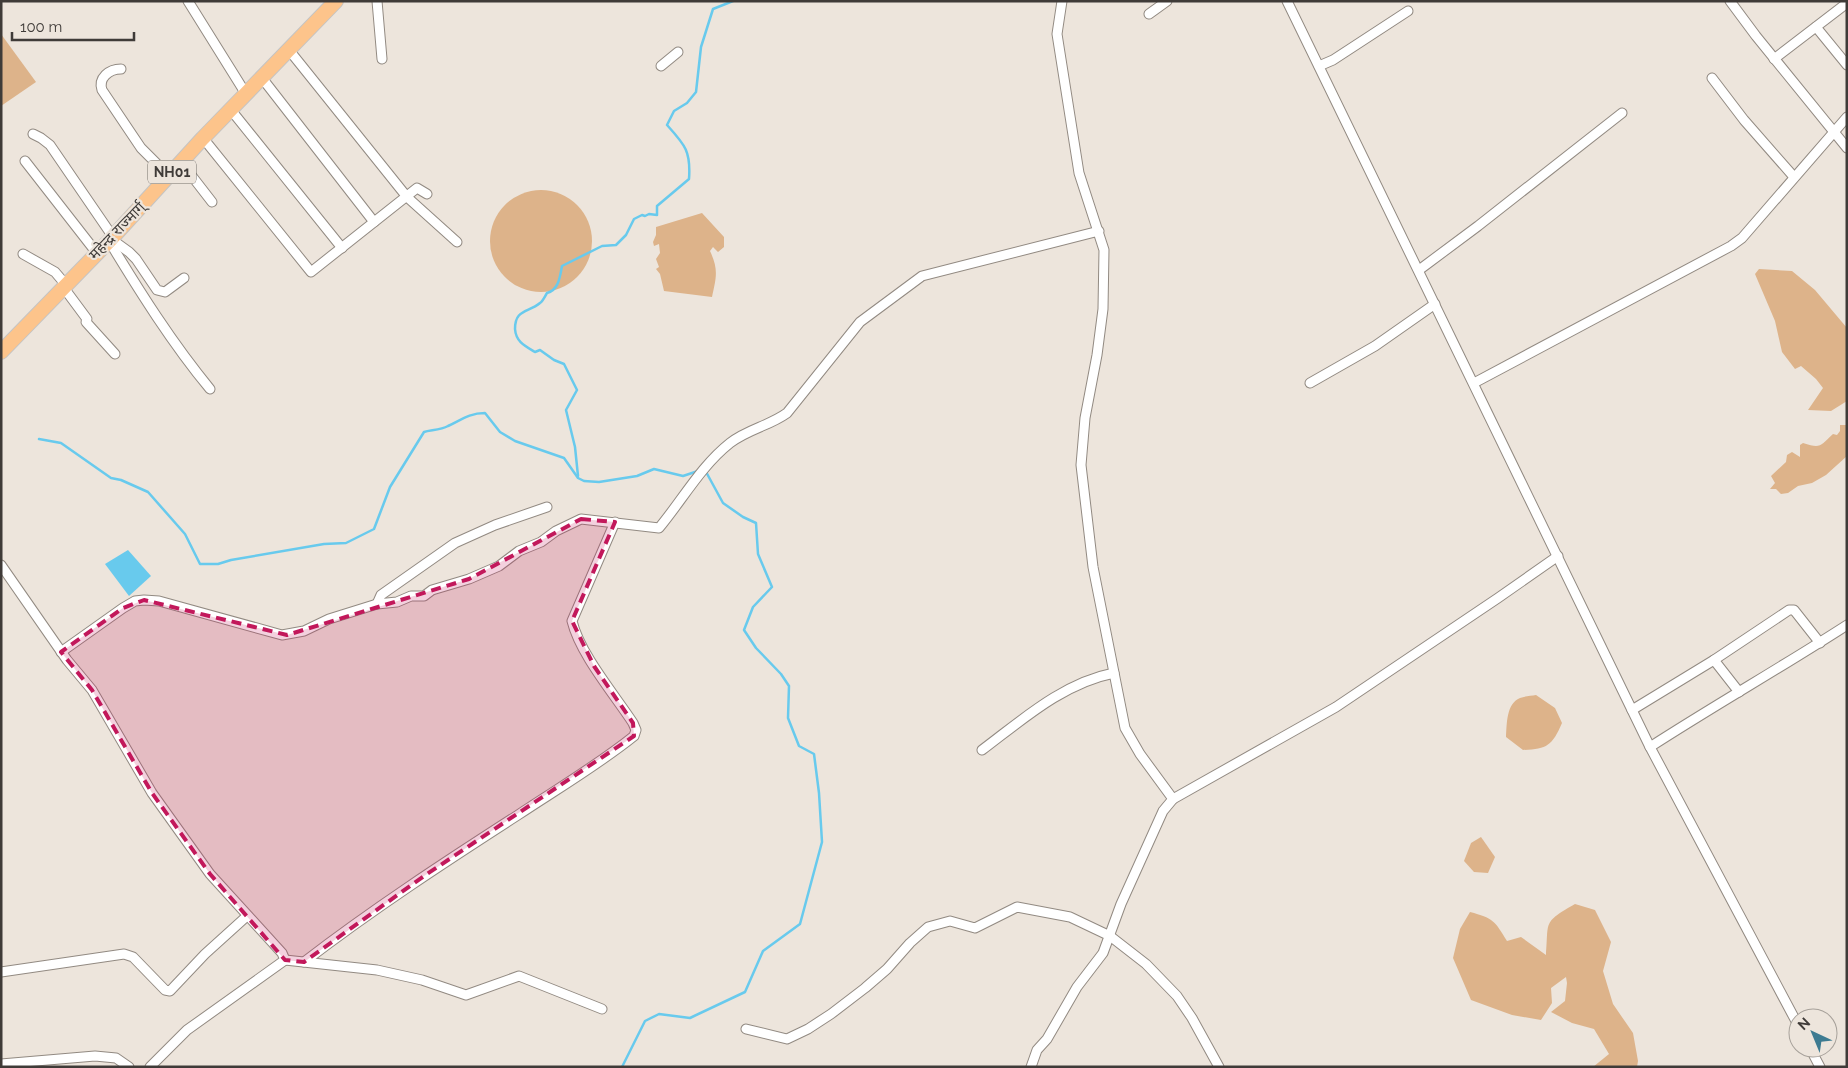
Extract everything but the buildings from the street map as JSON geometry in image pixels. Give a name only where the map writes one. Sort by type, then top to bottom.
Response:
[{"type":"highway","name":"महेन्द्र राज्मार्ग्","points":[[5,348],[65,287],[96,252],[111,239],[203,138],[336,1]]},
{"type":"street","points":[[188,1],[246,94]]},
{"type":"street","points":[[377,1],[382,59]]},
{"type":"street","points":[[1062,1],[1057,34],[1079,173],[1104,250],[1103,309],[1097,355],[1085,418],[1081,465],[1093,566],[1125,728],[1140,754],[1173,799]]},
{"type":"street","points":[[1149,14],[1167,1]]},
{"type":"street","points":[[1287,1],[1650,747],[1789,1008]]},
{"type":"street","points":[[1730,1],[1774,59],[1847,148]]},
{"type":"street","points":[[1774,59],[1847,3]]},
{"type":"street","points":[[1319,66],[1333,60],[1408,11]]},
{"type":"street","points":[[1816,27],[1847,65]]},
{"type":"street","points":[[289,50],[407,197],[457,242]]},
{"type":"street","points":[[661,66],[678,52]]},
{"type":"street","points":[[121,69],[114,69],[102,78],[100,85],[102,90],[141,148],[169,176]]},
{"type":"street","points":[[262,78],[374,222]]},
{"type":"street","points":[[1712,78],[1744,120],[1794,177]]},
{"type":"street","points":[[231,110],[342,248]]},
{"type":"street","points":[[1419,270],[1622,113]]},
{"type":"street","points":[[1474,383],[1731,246],[1742,238],[1847,118]]},
{"type":"street","points":[[33,134],[50,145],[111,239],[136,286],[210,389]]},
{"type":"street","points":[[203,138],[311,272],[417,188],[427,194]]},
{"type":"street","points":[[25,161],[96,252]]},
{"type":"street","points":[[181,162],[212,202]]},
{"type":"street","points":[[61,652],[135,601],[159,601],[282,635],[304,631],[330,619],[377,604],[397,602],[411,596],[424,596],[432,590],[469,579],[499,566],[519,552],[541,542],[556,531],[581,519],[659,528],[711,459],[750,430],[775,422],[787,413],[860,322],[922,276],[1098,231]]},
{"type":"street","points":[[111,239],[136,259],[157,290],[165,292],[184,278]]},
{"type":"street","points":[[23,254],[55,272],[87,318],[86,322],[115,354]]},
{"type":"street","points":[[1310,383],[1375,346],[1436,304]]},
{"type":"street","points":[[377,604],[381,594],[455,543],[495,525],[547,507]]},
{"type":"street","points":[[304,962],[339,935],[424,876],[593,766],[634,736],[636,730],[634,723],[594,666],[575,633],[572,621],[615,522]]},
{"type":"street","points":[[1030,1067],[1037,1050],[1047,1040],[1077,987],[1103,953],[1121,904],[1163,811],[1173,799],[1336,706],[1558,556]]},
{"type":"street","points":[[1,565],[61,652],[92,690],[152,793],[173,823],[210,874],[282,953],[285,960]]},
{"type":"street","points":[[1632,710],[1714,660],[1791,609],[1794,610],[1820,643]]},
{"type":"street","points":[[1650,747],[1820,643],[1847,624]]},
{"type":"street","points":[[1714,660],[1739,692]]},
{"type":"street","points":[[982,750],[1042,705],[1065,691],[1096,677],[1114,673]]},
{"type":"street","points":[[746,1029],[787,1039],[832,1014],[865,988],[887,969],[910,943],[928,927],[950,921],[975,928],[1017,907],[1070,917],[1110,936],[1146,964],[1177,996],[1192,1018],[1219,1067]]},
{"type":"street","points":[[1,972],[124,954],[133,957],[165,990],[170,991],[205,954],[247,916]]},
{"type":"street","points":[[150,1067],[187,1030],[285,960],[377,970],[422,980],[466,996],[519,976],[602,1009]]},
{"type":"street","points":[[1,1064],[95,1056],[116,1058],[128,1067]]},
{"type":"highlighted area","points":[[581,519],[615,522],[572,621],[594,666],[633,723],[634,736],[424,876],[304,962],[285,960],[210,874],[152,793],[92,690],[61,652],[123,608],[144,600],[287,635],[469,579]]},
{"type":"shaded area","points":[[1,34],[36,82],[1,106]]},
{"type":"shaded area","points":[[541,190],[560,194],[577,205],[588,222],[592,241],[588,260],[577,277],[560,288],[541,292],[522,288],[505,277],[494,260],[490,241],[494,222],[505,205],[522,194]]},
{"type":"shaded area","points":[[702,213],[724,237],[724,247],[718,252],[713,247],[710,251],[715,264],[716,274],[712,297],[664,291],[660,274],[656,269],[659,267],[656,259],[660,253],[659,244],[654,246],[653,242],[656,235],[656,227]]},
{"type":"shaded area","points":[[1759,269],[1792,271],[1815,290],[1847,328],[1847,401],[1831,411],[1808,410],[1823,388],[1801,366],[1795,369],[1782,352],[1775,321],[1755,274]]},
{"type":"shaded area","points":[[1840,425],[1847,425],[1847,456],[1826,475],[1812,483],[1798,486],[1788,493],[1781,494],[1776,489],[1770,489],[1775,483],[1771,476],[1786,462],[1787,455],[1792,452],[1800,457],[1800,445],[1803,443],[1813,446],[1820,445],[1833,434],[1837,435],[1840,431]]},
{"type":"shaded area","points":[[1536,695],[1555,708],[1562,723],[1555,737],[1548,745],[1538,749],[1523,750],[1506,737],[1508,715],[1515,701],[1522,697]]},
{"type":"shaded area","points":[[1481,837],[1495,857],[1488,873],[1474,872],[1464,861],[1471,843]]},
{"type":"shaded area","points":[[1575,904],[1595,910],[1611,942],[1603,971],[1613,1004],[1633,1033],[1638,1061],[1637,1067],[1593,1067],[1609,1054],[1594,1029],[1572,1023],[1551,1012],[1565,1001],[1566,977],[1551,988],[1552,1003],[1541,1020],[1512,1015],[1471,1000],[1453,958],[1460,929],[1470,912],[1493,921],[1507,941],[1521,937],[1546,955],[1549,924],[1557,915]]},
{"type":"water","points":[[128,550],[151,576],[129,596],[105,564]]},
{"type":"waterway","points":[[578,476],[575,447],[566,410],[577,390],[564,364],[554,360],[540,350],[535,352],[519,340],[515,329],[517,318],[523,312],[540,303],[547,293],[554,289],[562,266],[602,246],[616,245],[626,235],[634,219],[642,215],[657,215],[657,206],[689,179],[689,162],[686,149],[667,125],[674,111],[687,103],[696,92],[701,47],[713,9],[733,1]]},
{"type":"waterway","points":[[39,439],[61,443],[111,478],[121,480],[148,492],[185,534],[200,564],[218,564],[231,560],[324,544],[346,543],[374,529],[390,487],[424,432],[445,427],[474,414],[485,413],[500,432],[515,441],[564,458],[578,478],[584,481],[599,482],[637,476],[654,469],[683,476],[698,471]]},
{"type":"waterway","points":[[622,1067],[645,1021],[659,1014],[690,1018],[745,992],[763,951],[800,924],[822,842],[814,754],[799,746],[788,718],[789,686],[781,674],[756,648],[744,630],[753,607],[772,587],[758,554],[756,523],[743,517],[723,503],[705,470]]}]
